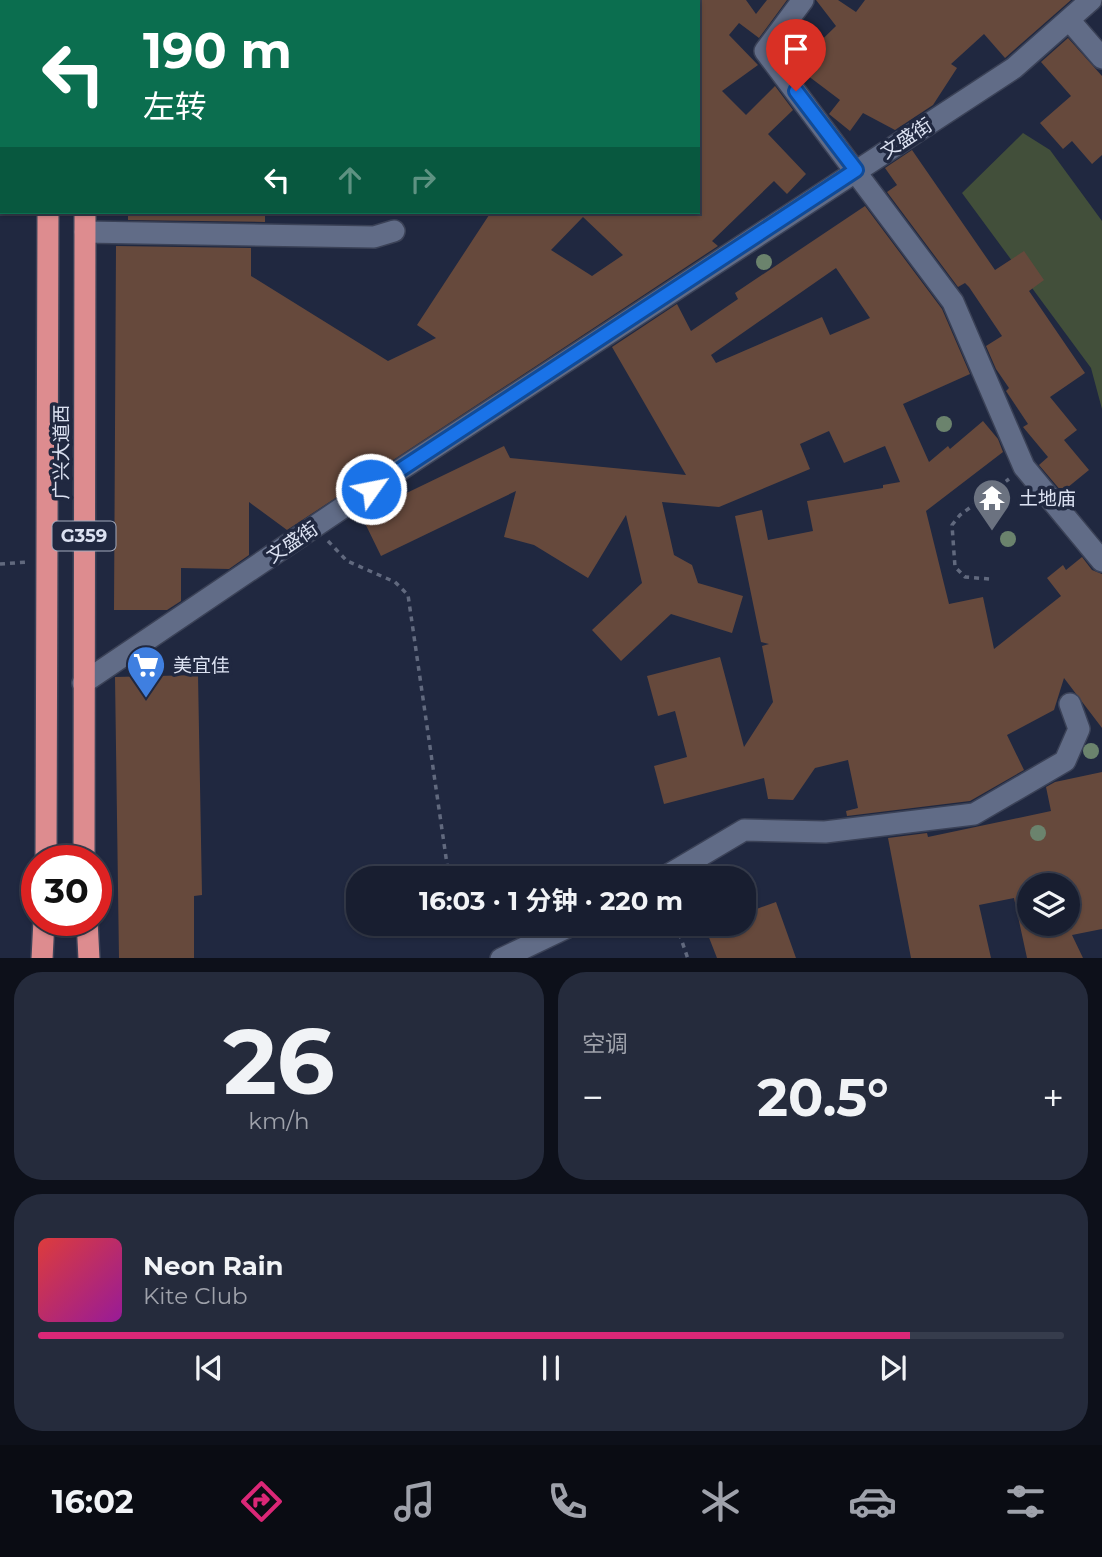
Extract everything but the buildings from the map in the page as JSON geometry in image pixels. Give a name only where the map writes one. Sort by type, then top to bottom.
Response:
[{"type":"highway","name":"广兴大道西","points":[[46,845],[48,214]]},
{"type":"highway","name":"广兴大道西","points":[[84,845],[85,222]]},
{"type":"highway","points":[[42,958],[43,936]]},
{"type":"highway","points":[[88,936],[89,958]]},
{"type":"street","points":[[803,0],[765,51],[953,302],[1024,467],[1102,561]]},
{"type":"street","name":"文盛街","points":[[83,684],[314,527],[1014,68],[1091,0]]},
{"type":"street","points":[[1070,21],[1102,58]]},
{"type":"street","points":[[85,222],[374,237],[394,231]]},
{"type":"street","points":[[684,866],[744,831],[825,832],[974,814],[1065,761],[1079,729],[1070,704]]},
{"type":"street","points":[[501,958],[548,936]]},
{"type":"path","points":[[989,579],[965,577],[954,567],[952,525],[960,515],[1024,467]]},
{"type":"path","points":[[314,527],[346,561],[395,582],[408,595],[447,866]]},
{"type":"path","points":[[0,564],[48,561]]},
{"type":"path","points":[[680,936],[688,958]]},
{"type":"green space","points":[[1023,133],[1050,150],[1102,221],[1102,409],[1091,368],[962,193]]},
{"type":"place","name":"土地庙","points":[[992,532]]},
{"type":"place","name":"美宜佳","points":[[146,699]]},
{"type":"route","points":[[371,489],[856,170],[796,91]]}]
